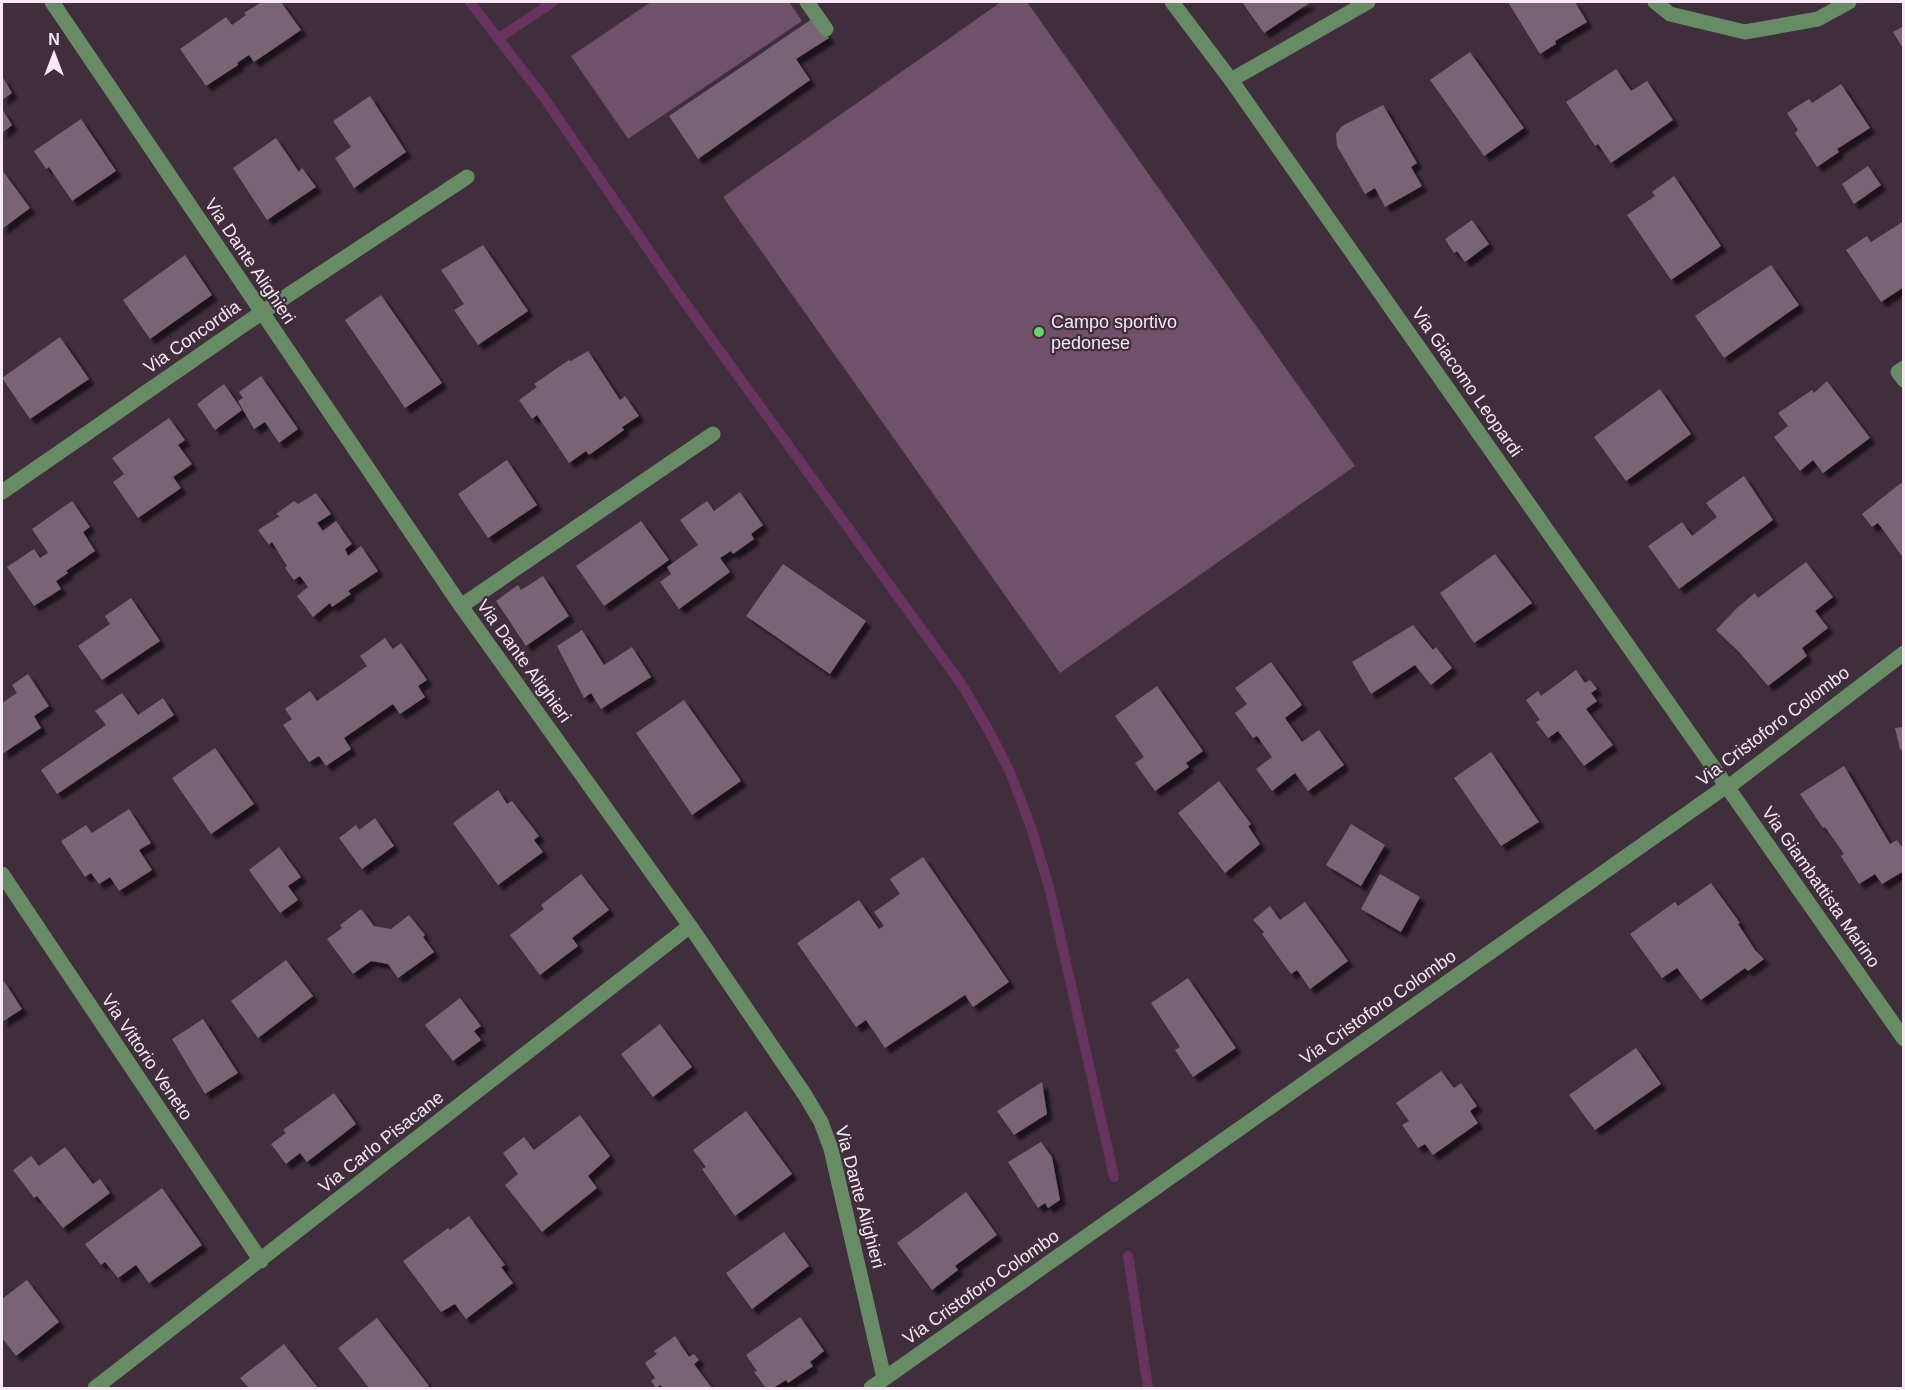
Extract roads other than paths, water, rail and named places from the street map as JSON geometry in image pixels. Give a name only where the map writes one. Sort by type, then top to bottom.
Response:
[{"type":"street","name":"Via Dante Alighieri","points":[[52,2],[461,606],[690,926],[805,1095],[821,1122],[839,1178],[884,1378]]},
{"type":"street","points":[[807,2],[826,29]]},
{"type":"street","name":"Via Giacomo Leopardi","points":[[1172,2],[1231,80],[1727,788]]},
{"type":"street","points":[[1231,80],[1368,2]]},
{"type":"street","points":[[1655,2],[1670,14],[1744,32],[1818,19],[1849,2]]},
{"type":"street","name":"Via Concordia","points":[[2,492],[261,313],[467,177]]},
{"type":"street","points":[[1904,368],[1898,372],[1904,380]]},
{"type":"street","points":[[461,606],[713,434]]},
{"type":"street","name":"Via Cristoforo Colombo","points":[[871,1389],[1725,787],[1727,788],[1904,653]]},
{"type":"street","name":"Via Giambattista Marino","points":[[1727,788],[1904,1039]]},
{"type":"street","name":"Via Vittorio Veneto","points":[[2,873],[261,1261]]},
{"type":"street","name":"Via Carlo Pisacane","points":[[95,1389],[690,926]]},
{"type":"waterway","points":[[470,2],[545,99],[678,293],[962,685],[989,731],[1010,772],[1032,830],[1050,891],[1114,1177]]},
{"type":"waterway","points":[[499,38],[553,2]]},
{"type":"waterway","points":[[1128,1256],[1148,1388]]},
{"type":"place","name":"Campo sportivo pedonese","points":[[1039,332]]}]
